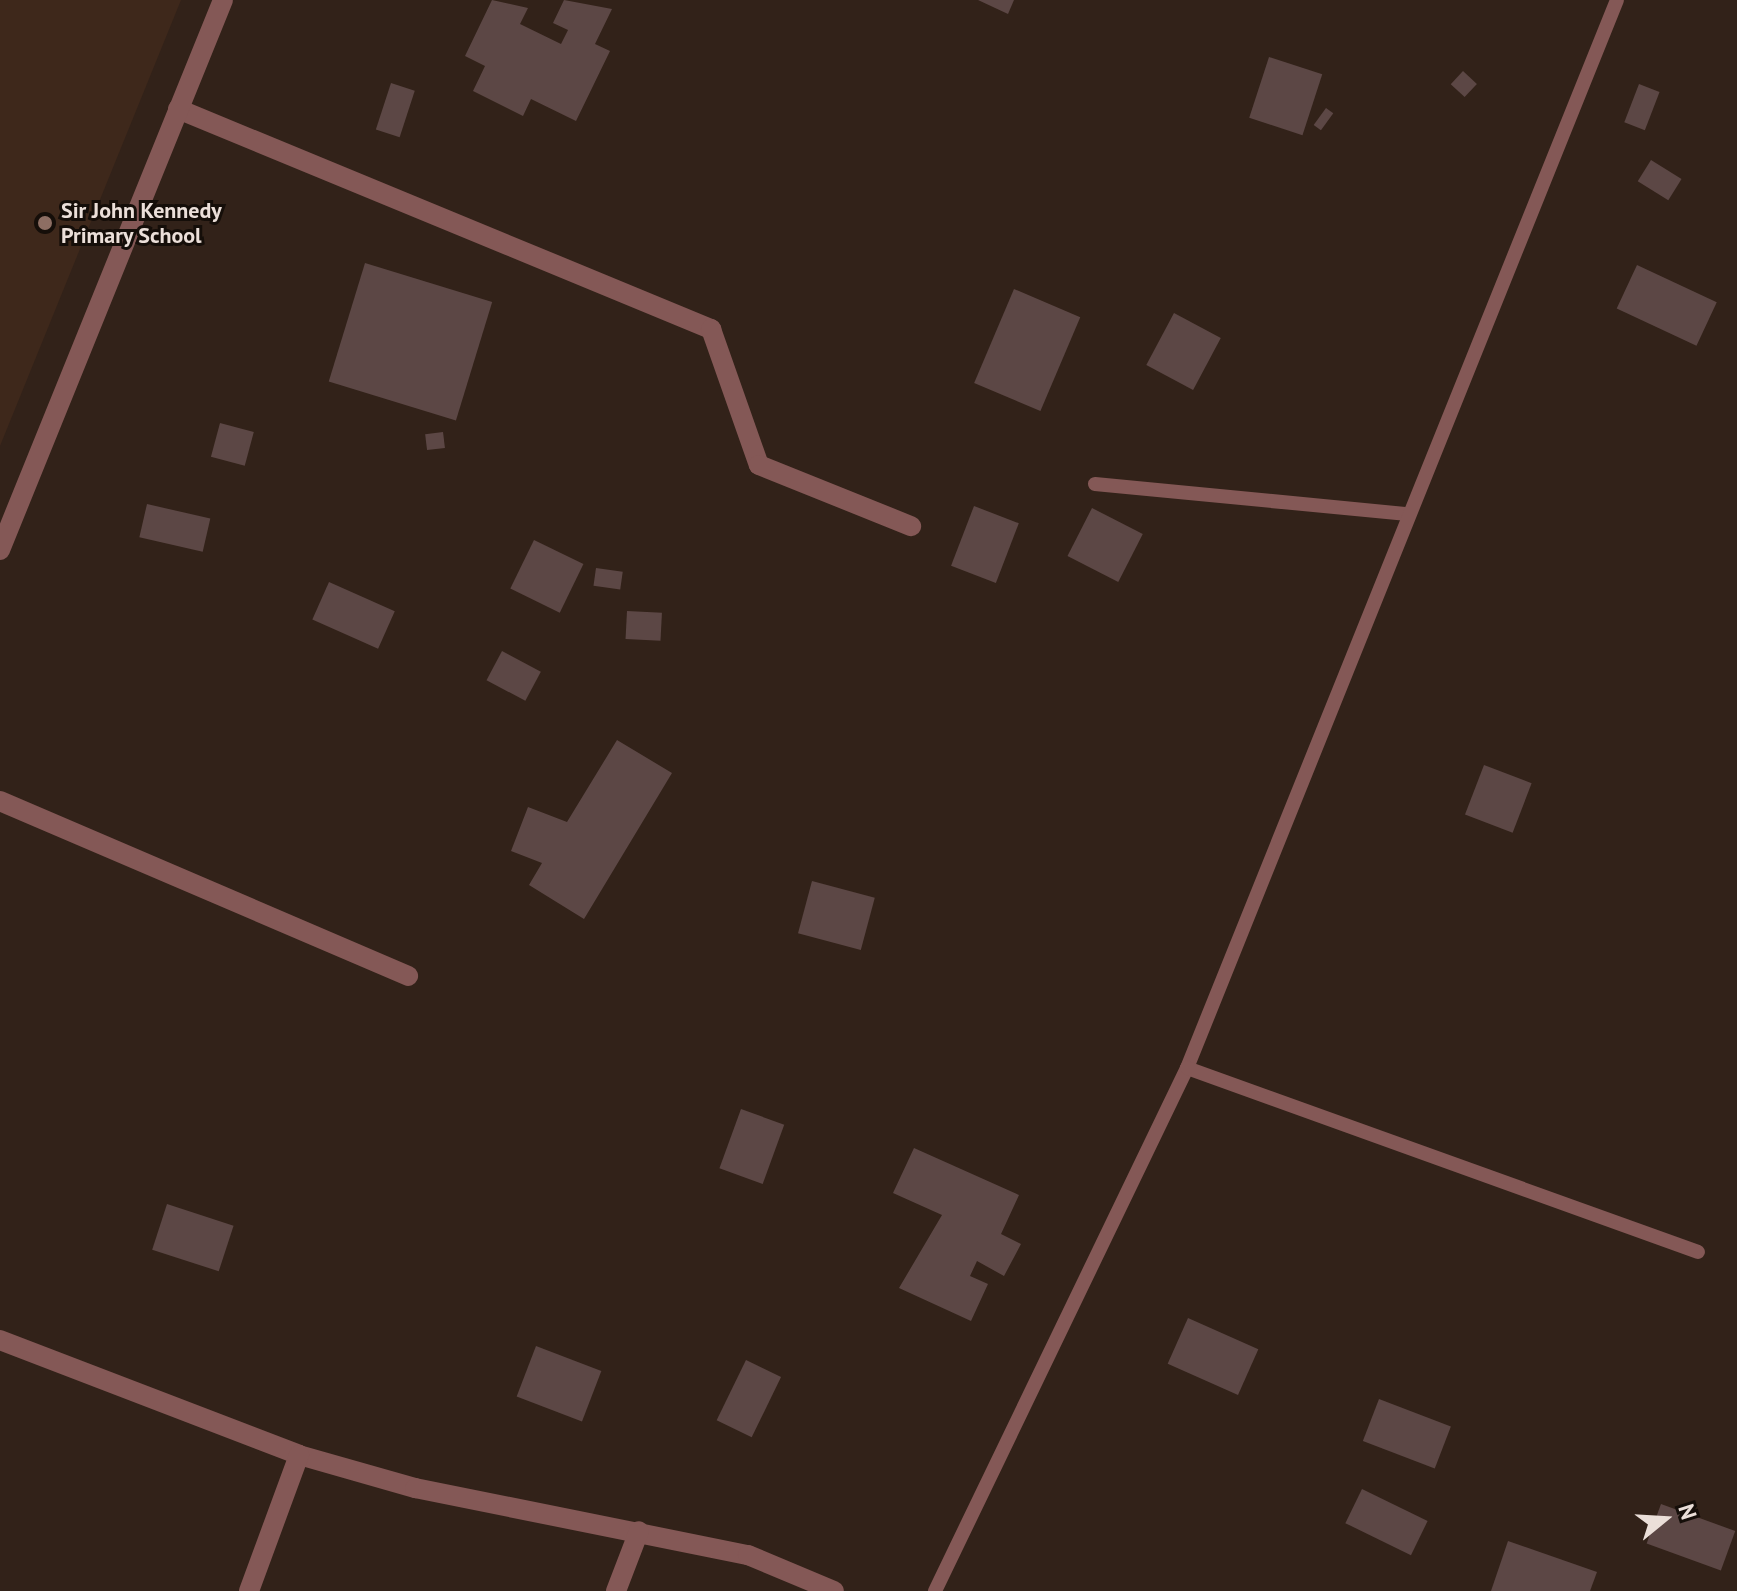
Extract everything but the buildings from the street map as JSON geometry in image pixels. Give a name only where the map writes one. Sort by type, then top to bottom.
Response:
[{"type":"street","points":[[0,550],[223,0]]},
{"type":"street","points":[[178,109],[711,329],[759,465],[911,526]]},
{"type":"street","points":[[0,801],[408,976]]},
{"type":"street","points":[[0,1340],[299,1455],[415,1488],[748,1555],[834,1591]]},
{"type":"street","points":[[249,1591],[299,1455]]},
{"type":"street","points":[[616,1591],[639,1531]]},
{"type":"lane","points":[[935,1591],[1187,1068],[1617,0]]},
{"type":"lane","points":[[1095,484],[1408,514]]},
{"type":"lane","points":[[1187,1068],[1698,1252]]},
{"type":"shaded area","name":"Sir John Kennedy Primary School","points":[[0,0],[181,0],[0,446]]},
{"type":"place","name":"Sir John Kennedy Primary School","points":[[45,223]]}]
